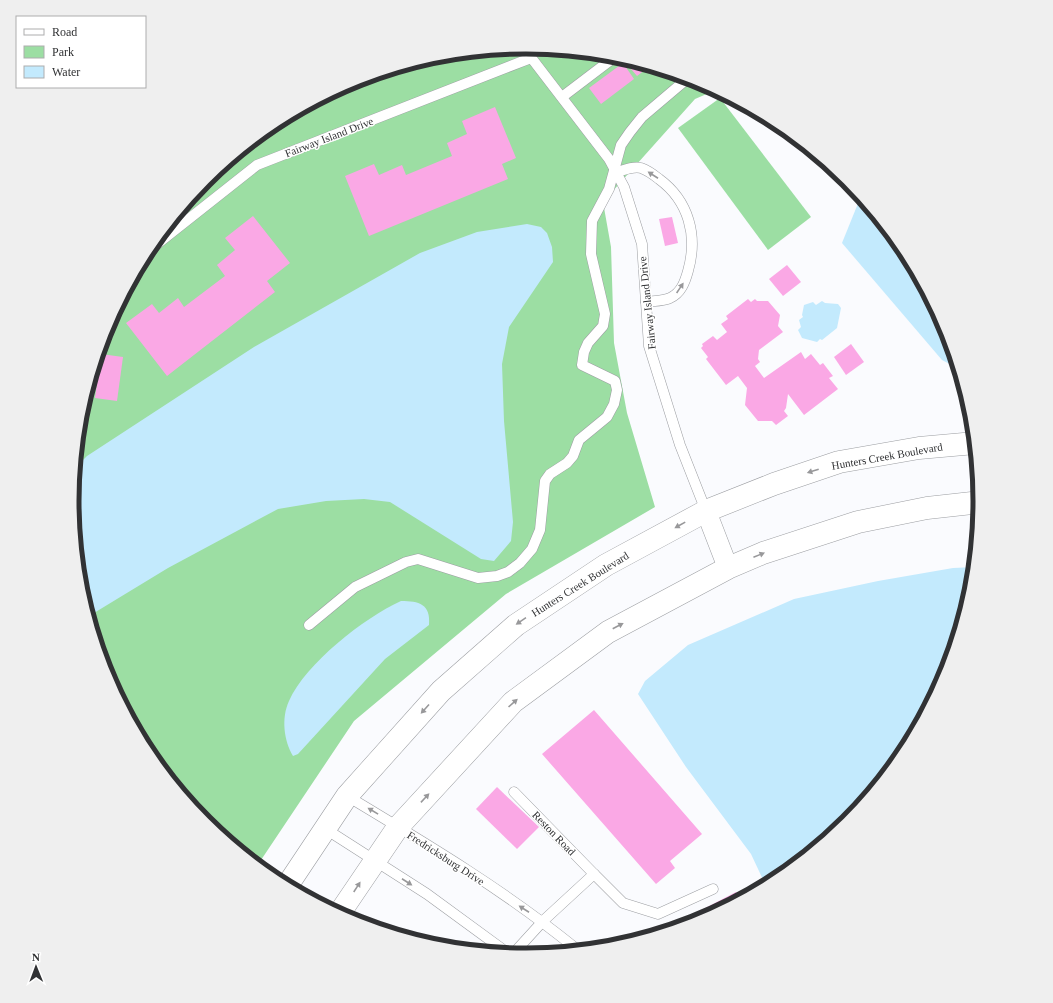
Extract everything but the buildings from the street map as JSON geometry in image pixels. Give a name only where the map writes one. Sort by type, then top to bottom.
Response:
[{"type":"street","name":"Hunters Creek Boulevard","points":[[289,881],[347,796],[441,691],[516,625],[606,565],[706,511],[749,493],[839,462],[919,448],[970,443]]},
{"type":"street","points":[[342,909],[398,827],[513,702],[608,632],[728,568],[763,553],[858,522],[927,508],[974,503]]},
{"type":"street","name":"Fairway Island Drive","points":[[706,511],[728,568]]},
{"type":"lane","name":"Fairway Island Drive","points":[[528,54],[609,159],[624,187],[642,244],[650,346],[680,445],[706,511]]},
{"type":"lane","name":"Fairway Island Drive","points":[[165,238],[257,165],[531,58]]},
{"type":"lane","points":[[562,97],[608,62]]},
{"type":"lane","points":[[309,625],[355,587],[406,562],[418,559],[478,578],[497,576],[508,572],[520,563],[532,549],[540,530],[545,481],[550,474],[573,456],[579,440],[607,417],[614,404],[617,390],[615,381],[582,364],[588,343],[603,326],[605,314],[591,254],[592,221],[609,189],[616,171],[621,145],[642,117],[683,83]]},
{"type":"lane","points":[[616,171],[640,168],[664,183],[677,196],[686,211],[691,229],[693,244],[690,263],[685,280],[678,292],[669,299],[646,302]]},
{"type":"lane","name":"Reston Road","points":[[514,792],[622,903],[658,914],[713,889]]},
{"type":"lane","name":"Fredricksburg Drive","points":[[347,796],[398,827],[543,922],[573,946]]},
{"type":"lane","points":[[324,828],[426,894],[501,948]]},
{"type":"lane","points":[[518,949],[543,922],[594,874]]},
{"type":"green space","points":[[526,54],[556,55],[585,58],[642,69],[709,93],[695,99],[603,202],[611,247],[614,343],[627,413],[655,507],[506,594],[354,721],[260,861],[231,838],[190,797],[154,750],[125,699],[113,673],[94,617],[83,560],[79,502],[83,443],[94,386],[113,330],[139,278],[171,229],[190,206],[231,165],[254,146],[278,129],[329,100],[355,88],[383,78],[411,69],[468,58]]},
{"type":"green space","points":[[720,98],[811,217],[768,250],[678,128]]},
{"type":"water","points":[[859,202],[882,229],[914,278],[940,330],[952,366],[942,360],[842,243]]},
{"type":"water","points":[[527,224],[541,227],[547,233],[552,247],[553,262],[509,327],[502,364],[504,421],[513,522],[511,541],[494,561],[481,559],[390,502],[364,499],[326,501],[278,509],[168,568],[93,613],[83,560],[80,531],[80,472],[81,462],[87,456],[254,347],[420,253],[477,232]]},
{"type":"water","points":[[822,301],[825,303],[838,304],[841,308],[837,328],[822,340],[820,339],[817,342],[802,338],[798,330],[801,327],[799,320],[803,317],[804,305],[813,302],[816,305]]},
{"type":"water","points":[[969,567],[959,617],[940,673],[928,699],[899,750],[882,774],[843,818],[799,857],[764,881],[751,854],[686,767],[638,694],[645,681],[688,645],[794,599],[878,581],[953,568]]},
{"type":"water","points":[[401,601],[418,603],[426,608],[428,612],[429,625],[385,659],[298,754],[293,756],[287,743],[284,722],[289,701],[297,686],[322,657],[338,643],[370,618]]}]
